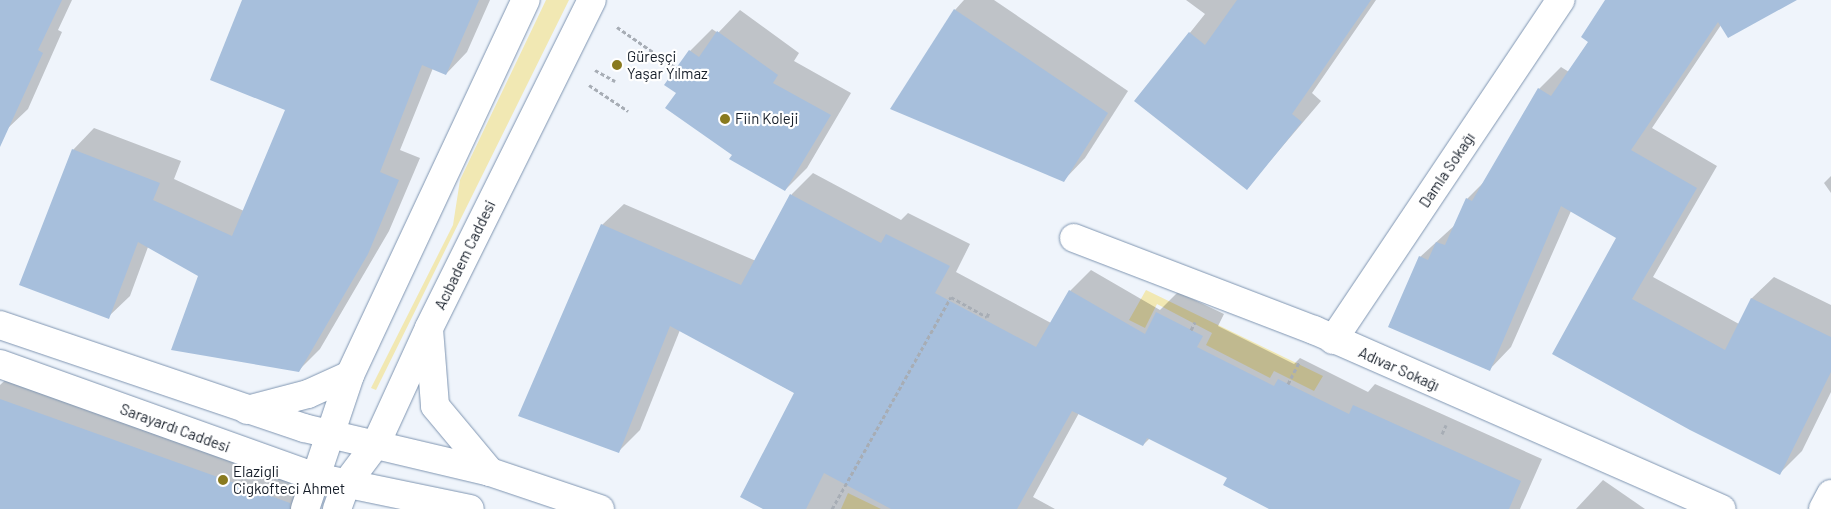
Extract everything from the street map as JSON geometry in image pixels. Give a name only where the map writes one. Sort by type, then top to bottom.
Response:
[{"type":"main road","points":[[305,509],[350,375],[526,0]]},
{"type":"main road","name":"Acıbadem Caddesi","points":[[337,509],[346,484],[376,444],[429,328],[592,0]]},
{"type":"main road","name":"Damla Sokağı","points":[[1332,340],[1561,0]]},
{"type":"main road","name":"Adıvar Sokağı","points":[[1074,238],[1332,340],[1721,509]]},
{"type":"main road","points":[[0,325],[247,410],[490,472],[600,509]]},
{"type":"main road","points":[[429,328],[435,406],[490,472]]},
{"type":"main road","name":"Sarayardı Caddesi","points":[[0,364],[315,477],[443,501],[470,509]]},
{"type":"main road","points":[[247,410],[308,394],[350,375]]},
{"type":"main road","points":[[1823,509],[1831,494]]},
{"type":"path","points":[[629,34],[676,68]]},
{"type":"path","points":[[604,75],[615,82]]},
{"type":"path","points":[[597,89],[628,112]]},
{"type":"path","points":[[832,509],[950,297],[987,317],[989,312]]},
{"type":"shaded area","points":[[546,0],[569,0],[376,390],[371,388],[453,225],[460,180]]},
{"type":"shaded area","points":[[1146,290],[1323,376],[1314,391],[1274,371],[1270,378],[1206,345],[1212,333],[1157,304],[1145,328],[1129,320]]},
{"type":"shaded area","points":[[848,493],[881,509],[841,509]]},
{"type":"building","points":[[0,0],[62,0],[38,50],[43,53],[0,147]]},
{"type":"building","points":[[242,0],[479,0],[446,75],[422,65],[380,172],[399,180],[368,254],[299,372],[171,350],[198,276],[138,242],[109,319],[19,285],[72,149],[160,183],[153,200],[232,236],[285,110],[210,80]]},
{"type":"building","points":[[1237,0],[1371,0],[1292,114],[1302,122],[1247,190],[1134,101],[1189,32],[1205,45]]},
{"type":"building","points":[[1605,0],[1797,0],[1728,38],[1718,22],[1631,150],[1697,188],[1632,299],[1725,350],[1751,298],[1831,337],[1831,372],[1780,475],[1690,430],[1552,354],[1616,238],[1561,206],[1490,371],[1388,327],[1419,256],[1428,260],[1436,242],[1445,245],[1466,198],[1472,201],[1538,88],[1551,96],[1588,42],[1581,37]]},
{"type":"building","points":[[954,9],[1108,113],[1064,182],[890,109]]},
{"type":"building","points":[[717,31],[778,75],[773,83],[831,115],[785,191],[729,159],[732,155],[665,108],[676,93],[664,85],[689,50],[699,57]]},
{"type":"building","points":[[790,194],[881,243],[886,234],[950,266],[935,293],[1036,347],[1069,290],[1145,334],[1156,312],[1203,336],[1197,347],[1274,386],[1278,379],[1349,414],[1353,405],[1521,481],[1509,509],[1269,509],[1223,485],[1227,478],[1147,438],[1143,446],[1072,411],[1017,509],[891,509],[824,473],[806,509],[763,509],[740,497],[794,393],[670,326],[619,453],[518,416],[601,224],[741,285]]},
{"type":"building","points":[[0,399],[290,503],[290,509],[0,509]]},
{"type":"place","name":"Güreşçi Yaşar Yılmaz","points":[[617,65]]},
{"type":"place","name":"Fiin Koleji","points":[[725,119]]},
{"type":"place","name":"Elazigli Cigkofteci Ahmet","points":[[223,480]]}]
